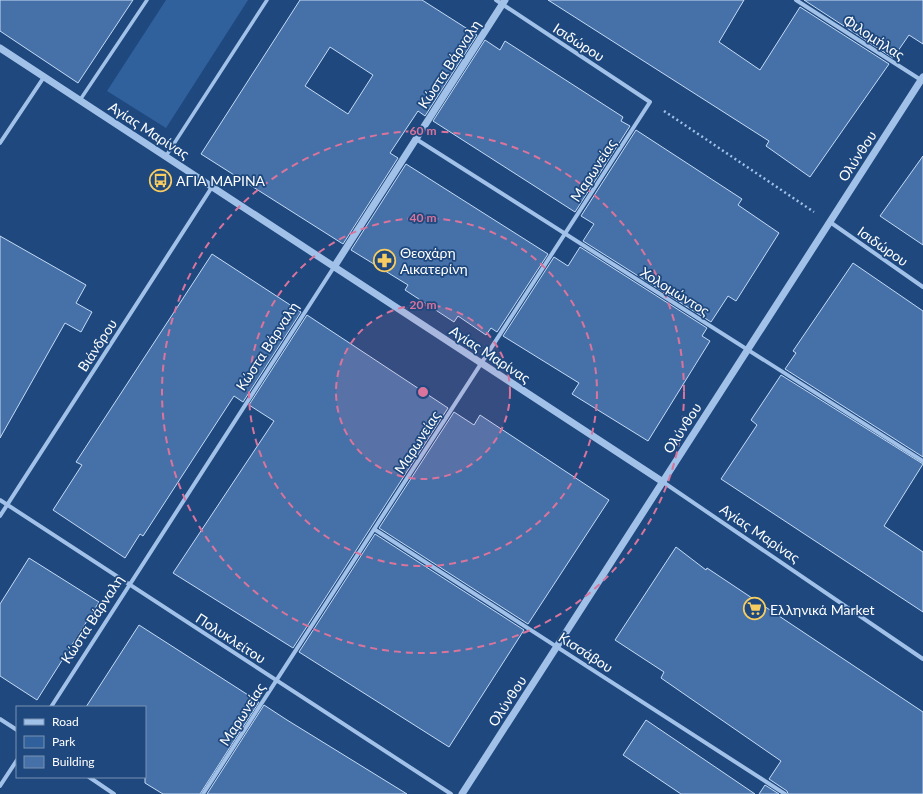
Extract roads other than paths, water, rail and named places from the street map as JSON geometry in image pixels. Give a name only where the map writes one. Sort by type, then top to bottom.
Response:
[{"type":"street","points":[[80,100],[147,0]]},
{"type":"street","points":[[166,156],[267,0]]},
{"type":"street","name":"Ισιδώρου","points":[[496,0],[504,2],[650,102]]},
{"type":"street","name":"Φιλομήλας","points":[[796,0],[922,79]]},
{"type":"street","name":"Κώστα Βάρναλη","points":[[52,706],[504,2]]},
{"type":"street","name":"Αγίας Μαρίνας","points":[[0,48],[663,482],[923,659]]},
{"type":"street","points":[[0,143],[44,77]]},
{"type":"street","name":"Ολύνθου","points":[[462,794],[922,79]]},
{"type":"street","name":"Μαρωνείας","points":[[203,794],[650,102]]},
{"type":"street","name":"Χολομώντος","points":[[416,139],[923,462]]},
{"type":"street","name":"Βιάνδρου","points":[[0,516],[212,187]]},
{"type":"street","name":"Ισιδώρου","points":[[830,222],[923,287]]},
{"type":"street","name":"Πολυκλείτου","points":[[0,500],[451,794]]},
{"type":"street","name":"Κισσάβου","points":[[374,529],[785,794]]},
{"type":"street","points":[[0,719],[16,729]]},
{"type":"street","points":[[0,786],[16,762]]},
{"type":"street","points":[[90,778],[114,794]]},
{"type":"place","name":"ΑΓΙΑ ΜΑΡΙΝΑ","points":[[160,180]]},
{"type":"place","name":"Θεοχάρη Αικατερίνη","points":[[385,260]]},
{"type":"place","name":"Ελληνικά Market","points":[[755,609]]}]
